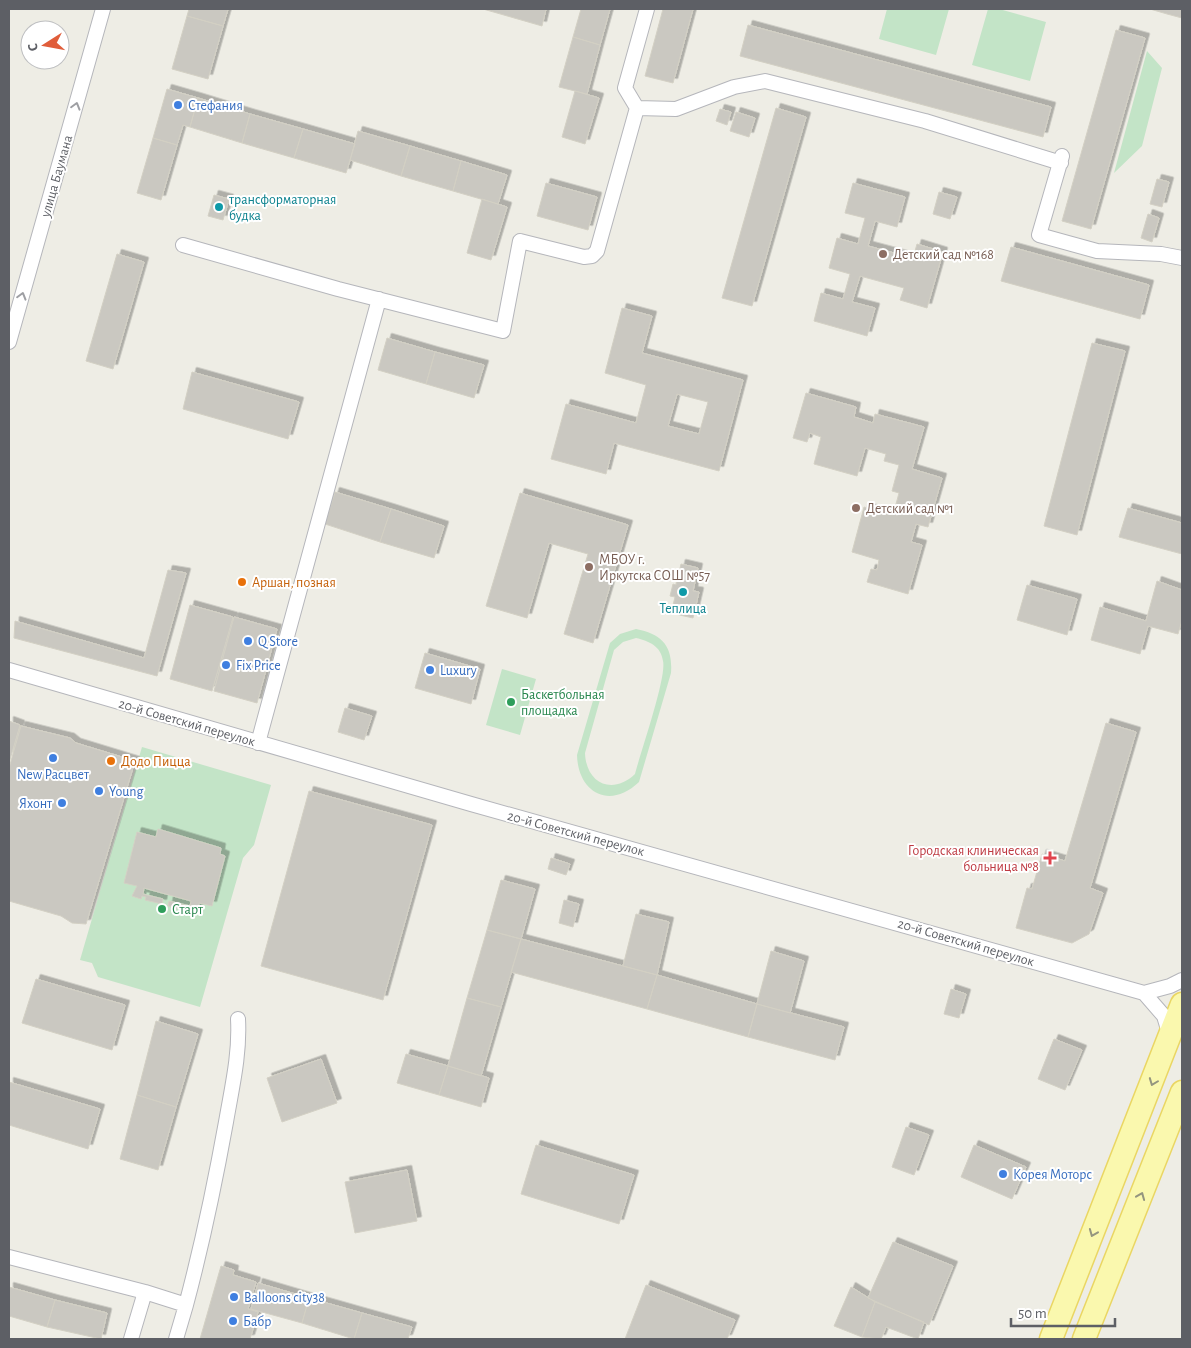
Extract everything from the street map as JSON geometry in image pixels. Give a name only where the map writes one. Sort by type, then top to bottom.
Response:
[{"type":"main road","points":[[1051,1339],[1182,1004]]},
{"type":"main road","points":[[1084,1339],[1182,1092]]},
{"type":"street","name":"улица Баумана","points":[[9,342],[103,9]]},
{"type":"street","points":[[183,245],[503,331],[520,241],[584,257],[592,256],[597,251],[637,108],[625,88],[648,9]]},
{"type":"street","points":[[637,108],[676,109],[734,87],[765,81],[925,121],[1062,159],[1039,235],[1097,251],[1161,254],[1182,258]]},
{"type":"street","points":[[258,742],[379,299]]},
{"type":"street","name":"20-й Советский переулок","points":[[9,670],[1144,993]]},
{"type":"street","points":[[1170,1036],[1164,1016],[1144,993],[1182,980]]},
{"type":"street","points":[[176,1339],[200,1252],[222,1148],[240,1047],[238,1019]]},
{"type":"street","points":[[9,1257],[145,1292],[186,1305]]},
{"type":"street","points":[[131,1339],[145,1292]]},
{"type":"green space","points":[[887,9],[949,9],[936,55],[879,39]]},
{"type":"green space","points":[[988,9],[999,9],[1046,22],[1030,81],[972,65]]},
{"type":"green space","points":[[1147,51],[1162,68],[1142,146],[1114,173]]},
{"type":"green space","points":[[636,629],[653,634],[659,638],[668,649],[671,673],[639,782],[617,795],[607,796],[589,788],[579,768],[577,755],[610,643],[620,634]],"holes":[[[636,638],[654,645],[660,651],[663,661],[661,683],[635,774],[626,781],[609,785],[595,779],[586,763],[585,753],[614,650],[623,642]]]},
{"type":"green space","name":"Баскетбольная площадка","points":[[502,669],[536,679],[520,735],[486,725]]},
{"type":"green space","name":"Старт","points":[[142,747],[271,785],[254,845],[243,858],[200,1007],[98,977],[92,963],[80,960]]},
{"type":"building","points":[[189,9],[228,9],[223,26],[187,16]]},
{"type":"building","points":[[483,9],[546,9],[542,26]]},
{"type":"building","points":[[581,9],[610,9],[600,45],[573,37]]},
{"type":"building","points":[[663,9],[693,9],[673,83],[645,76]]},
{"type":"building","points":[[1150,9],[1182,9],[1182,18],[1167,14]]},
{"type":"building","points":[[187,16],[223,26],[208,79],[172,69]]},
{"type":"building","points":[[748,25],[1051,107],[1043,137],[740,56]]},
{"type":"building","points":[[1116,30],[1145,38],[1091,229],[1062,221]]},
{"type":"building","points":[[573,37],[600,45],[587,94],[559,87]]},
{"type":"building","points":[[167,89],[198,98],[190,127],[183,125],[177,145],[153,138]]},
{"type":"building","points":[[575,91],[599,98],[585,144],[562,137]]},
{"type":"building","points":[[198,98],[250,114],[242,143],[190,127]]},
{"type":"building","points":[[776,108],[806,117],[752,306],[722,298]]},
{"type":"building","points":[[720,109],[731,112],[727,125],[716,121]]},
{"type":"building","points":[[736,112],[755,118],[749,137],[730,131]]},
{"type":"building","points":[[250,114],[303,129],[294,158],[242,143]]},
{"type":"building","points":[[303,129],[355,144],[346,173],[294,158]]},
{"type":"building","points":[[358,131],[410,146],[401,176],[350,160]]},
{"type":"building","points":[[153,138],[177,145],[161,200],[137,193]]},
{"type":"building","points":[[410,146],[461,161],[453,191],[401,176]]},
{"type":"building","points":[[461,161],[507,175],[498,204],[453,191]]},
{"type":"building","points":[[1157,179],[1169,182],[1162,207],[1150,204]]},
{"type":"building","points":[[546,183],[597,197],[588,230],[537,216]]},
{"type":"building","points":[[853,183],[905,197],[897,227],[875,221],[868,246],[913,258],[917,244],[943,252],[927,308],[900,300],[904,288],[860,276],[852,302],[875,308],[867,336],[814,321],[821,293],[843,299],[850,274],[829,268],[837,238],[858,244],[865,218],[845,213]]},
{"type":"building","points":[[939,192],[957,197],[950,219],[933,214]]},
{"type":"building","name":"трансформаторная будка","points":[[214,195],[229,199],[223,220],[208,216]]},
{"type":"building","points":[[482,199],[507,207],[491,260],[467,253]]},
{"type":"building","points":[[1148,214],[1159,218],[1152,242],[1141,238]]},
{"type":"building","points":[[1011,247],[1149,285],[1140,319],[1001,281]]},
{"type":"building","points":[[117,254],[144,262],[113,369],[86,361]]},
{"type":"building","points":[[622,308],[652,316],[642,353],[743,380],[719,471],[614,443],[606,474],[551,459],[566,404],[636,423],[646,385],[605,373]],"holes":[[[677,394],[708,402],[699,434],[668,426]]]},
{"type":"building","points":[[387,338],[435,352],[426,384],[378,370]]},
{"type":"building","points":[[1092,343],[1125,351],[1077,535],[1044,526]]},
{"type":"building","points":[[435,352],[484,365],[474,398],[426,384]]},
{"type":"building","points":[[192,372],[299,402],[288,439],[183,409]]},
{"type":"building","points":[[806,393],[856,407],[854,417],[873,423],[875,414],[924,427],[912,469],[942,478],[928,527],[916,524],[911,542],[922,545],[908,594],[867,582],[871,569],[877,570],[879,560],[852,552],[864,507],[893,515],[899,493],[892,491],[899,465],[884,461],[886,454],[865,448],[857,476],[814,464],[821,437],[810,433],[807,442],[793,438]]},
{"type":"building","points":[[335,492],[391,509],[380,542],[325,524]]},
{"type":"building","points":[[520,493],[628,525],[593,643],[564,634],[588,554],[549,543],[527,618],[486,606]]},
{"type":"building","points":[[1128,508],[1182,523],[1182,554],[1119,537]]},
{"type":"building","points":[[391,509],[444,526],[434,558],[380,542]]},
{"type":"building","name":"Теплица","points":[[681,564],[698,568],[693,591],[699,592],[693,618],[671,613],[675,597],[670,596],[673,584],[676,585]]},
{"type":"building","points":[[168,570],[186,573],[157,676],[14,638],[15,621],[144,658]]},
{"type":"building","points":[[1157,581],[1182,590],[1182,620],[1178,634],[1148,626],[1140,654],[1091,640],[1100,607],[1146,621]]},
{"type":"building","points":[[1027,585],[1077,599],[1067,635],[1017,620]]},
{"type":"building","points":[[190,605],[233,617],[212,691],[170,679]]},
{"type":"building","points":[[234,617],[277,629],[257,703],[214,691]]},
{"type":"building","points":[[425,653],[480,669],[471,704],[415,688]]},
{"type":"building","points":[[345,708],[372,716],[364,740],[338,732]]},
{"type":"building","points":[[9,721],[20,725],[9,763]]},
{"type":"building","points":[[1106,723],[1136,732],[1090,888],[1103,893],[1089,934],[1072,943],[1016,928],[1027,888],[1032,889],[1042,854],[1065,861]]},
{"type":"building","points":[[21,726],[70,738],[76,743],[135,761],[86,924],[72,923],[61,916],[9,901],[9,768]]},
{"type":"building","points":[[309,791],[432,825],[383,1000],[261,966]]},
{"type":"building","points":[[158,829],[221,848],[220,854],[225,856],[212,906],[199,903],[198,914],[188,911],[189,909],[186,908],[185,910],[168,906],[169,901],[190,906],[191,901],[144,888],[143,894],[163,899],[162,904],[145,900],[146,897],[142,896],[141,899],[132,896],[137,886],[124,883],[137,832],[156,837]]},
{"type":"building","points":[[551,858],[570,864],[566,875],[548,869]]},
{"type":"building","points":[[501,880],[535,889],[521,939],[487,930]]},
{"type":"building","points":[[564,900],[579,904],[573,927],[559,923]]},
{"type":"building","points":[[636,914],[669,922],[657,975],[623,966]]},
{"type":"building","points":[[487,930],[521,939],[501,1007],[467,998]]},
{"type":"building","points":[[521,939],[657,975],[647,1009],[511,972]]},
{"type":"building","points":[[771,951],[804,961],[790,1013],[757,1004]]},
{"type":"building","points":[[657,975],[757,1004],[748,1037],[647,1009]]},
{"type":"building","points":[[36,979],[125,1005],[112,1050],[22,1023]]},
{"type":"building","points":[[951,989],[966,994],[959,1018],[944,1014]]},
{"type":"building","points":[[467,998],[501,1007],[481,1076],[448,1066]]},
{"type":"building","points":[[757,1004],[844,1027],[835,1060],[748,1037]]},
{"type":"building","points":[[156,1021],[198,1034],[176,1107],[137,1095]]},
{"type":"building","points":[[1054,1039],[1082,1050],[1065,1090],[1038,1079]]},
{"type":"building","points":[[406,1054],[448,1066],[439,1095],[397,1083]]},
{"type":"building","points":[[321,1059],[337,1103],[282,1122],[267,1078]]},
{"type":"building","points":[[448,1066],[489,1078],[481,1107],[439,1095]]},
{"type":"building","points":[[9,1082],[100,1109],[88,1149],[9,1125]]},
{"type":"building","points":[[137,1095],[176,1107],[158,1170],[120,1159]]},
{"type":"building","points":[[906,1127],[929,1135],[914,1175],[892,1167]]},
{"type":"building","points":[[536,1145],[634,1175],[619,1224],[521,1194]]},
{"type":"building","points":[[974,1145],[1026,1167],[1012,1199],[961,1177]]},
{"type":"building","points":[[407,1170],[417,1221],[355,1233],[345,1182]]},
{"type":"building","points":[[893,1242],[953,1266],[929,1325],[868,1298]]},
{"type":"building","points":[[221,1266],[234,1270],[233,1275],[256,1282],[248,1309],[258,1312],[250,1339],[200,1339]]},
{"type":"building","points":[[258,1283],[309,1298],[302,1323],[251,1309]]},
{"type":"building","points":[[646,1285],[735,1320],[727,1339],[625,1339]]},
{"type":"building","points":[[9,1287],[55,1300],[47,1327],[9,1316]]},
{"type":"building","points":[[851,1287],[875,1302],[862,1337],[834,1326]]},
{"type":"building","points":[[309,1298],[362,1313],[354,1339],[302,1323]]},
{"type":"building","points":[[55,1300],[107,1313],[101,1339],[47,1327]]},
{"type":"building","points":[[875,1302],[924,1322],[918,1339],[886,1327],[881,1339],[862,1337]]},
{"type":"building","points":[[362,1313],[412,1327],[408,1339],[354,1339]]},
{"type":"place","name":"Стефания","points":[[178,105]]},
{"type":"place","name":"трансформаторная будка","points":[[219,207]]},
{"type":"place","name":"Детский сад №168","points":[[883,254]]},
{"type":"place","name":"Детский сад №1","points":[[856,508]]},
{"type":"place","name":"МБОУ г. Иркутска СОШ №57","points":[[589,567]]},
{"type":"place","name":"Аршан, позная","points":[[242,582]]},
{"type":"place","name":"Теплица","points":[[683,592]]},
{"type":"place","name":"Q Store","points":[[248,641]]},
{"type":"place","name":"Fix Price","points":[[226,665]]},
{"type":"place","name":"Luxury","points":[[430,670]]},
{"type":"place","name":"Баскетбольная площадка","points":[[511,702]]},
{"type":"place","name":"New Расцвет","points":[[53,758]]},
{"type":"place","name":"Додо Пицца","points":[[111,761]]},
{"type":"place","name":"Young","points":[[99,791]]},
{"type":"place","name":"Яхонт","points":[[62,803]]},
{"type":"place","name":"Городская клиническая больница №8","points":[[1050,858]]},
{"type":"place","name":"Старт","points":[[162,909]]},
{"type":"place","name":"Корея Моторс","points":[[1003,1174]]},
{"type":"place","name":"Balloons city38","points":[[234,1297]]},
{"type":"place","name":"Бабр","points":[[233,1321]]}]
